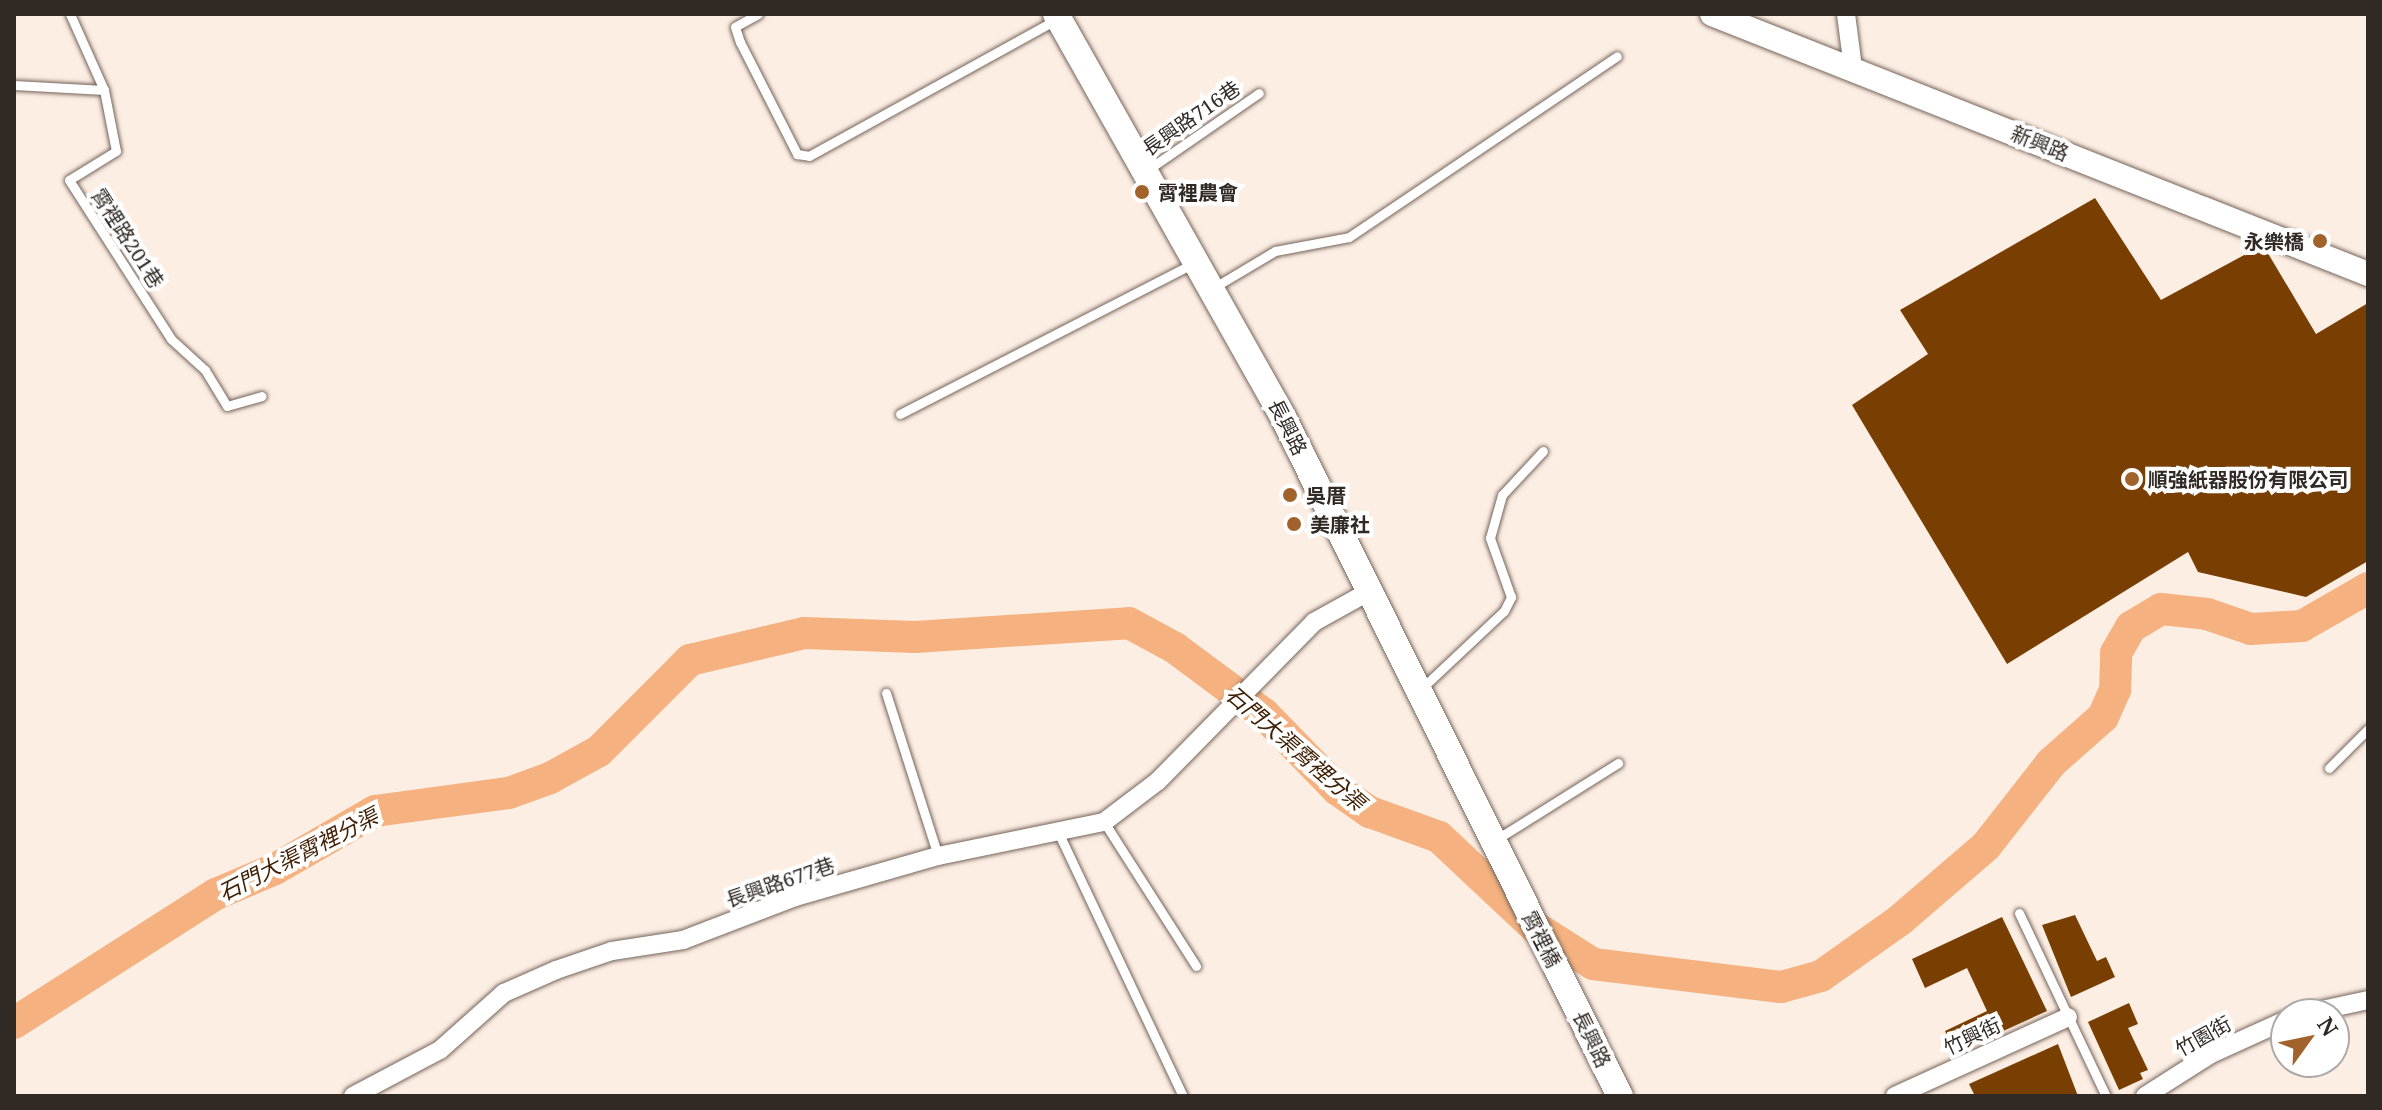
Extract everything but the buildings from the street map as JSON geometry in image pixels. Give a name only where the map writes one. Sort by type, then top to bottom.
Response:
[{"type":"main road","name":"長興路","points":[[1057,16],[1143,173],[1213,288],[1420,690],[1519,895]]},
{"type":"main road","name":"霄裡橋","points":[[1519,895],[1564,983]]},
{"type":"main road","name":"長興路","points":[[1564,983],[1620,1096]]},
{"type":"street","name":"新興路","points":[[1712,14],[2368,274]]},
{"type":"street","points":[[1846,14],[1853,68]]},
{"type":"street","name":"長興路677巷","points":[[353,1096],[440,1050],[504,993],[556,970],[612,951],[683,940],[795,897],[938,856],[1059,834],[1104,822],[1158,781],[1314,622],[1370,591]]},
{"type":"street","name":"竹興街","points":[[1895,1096],[2068,1017]]},
{"type":"street","name":"竹園街","points":[[2145,1096],[2211,1054],[2270,1027]]},
{"type":"lane","name":"霄裡路201巷","points":[[70,14],[104,90],[116,151],[69,180],[171,339],[205,370],[227,406],[262,396]]},
{"type":"lane","points":[[758,14],[735,27],[740,42],[797,154],[809,156],[1057,16]]},
{"type":"lane","points":[[1213,288],[1275,251],[1349,237],[1617,56]]},
{"type":"lane","points":[[14,85],[104,90]]},
{"type":"lane","name":"長興路716巷","points":[[1143,173],[1259,93]]},
{"type":"lane","points":[[900,414],[1197,261]]},
{"type":"lane","points":[[1420,690],[1504,611],[1511,597],[1490,538],[1502,495],[1543,451]]},
{"type":"lane","points":[[886,693],[938,856]]},
{"type":"lane","points":[[2329,768],[2368,729]]},
{"type":"lane","points":[[1494,840],[1618,763]]},
{"type":"lane","points":[[1104,822],[1196,966]]},
{"type":"lane","points":[[1059,834],[1183,1096]]},
{"type":"lane","points":[[2019,913],[2106,1096]]},
{"type":"waterway","name":"石門大渠霄裡分渠","points":[[14,1023],[216,894],[275,869],[375,811],[509,793],[550,778],[599,751],[690,660],[804,633],[915,637],[1129,623],[1175,648],[1264,714],[1338,790],[1370,812],[1439,837],[1535,927],[1593,964],[1781,987],[1821,976],[1900,920],[1986,846],[2051,763],[2103,717],[2115,690],[2116,653],[2131,627],[2161,609],[2207,614],[2251,629],[2302,626],[2368,588]]},
{"type":"place","name":"霄裡農會","points":[[1142,192]]},
{"type":"place","name":"永樂橋","points":[[2320,241]]},
{"type":"place","name":"順強紙器股份有限公司","points":[[2132,479]]},
{"type":"place","name":"吳厝","points":[[1290,495]]},
{"type":"place","name":"美廉社","points":[[1294,524]]}]
